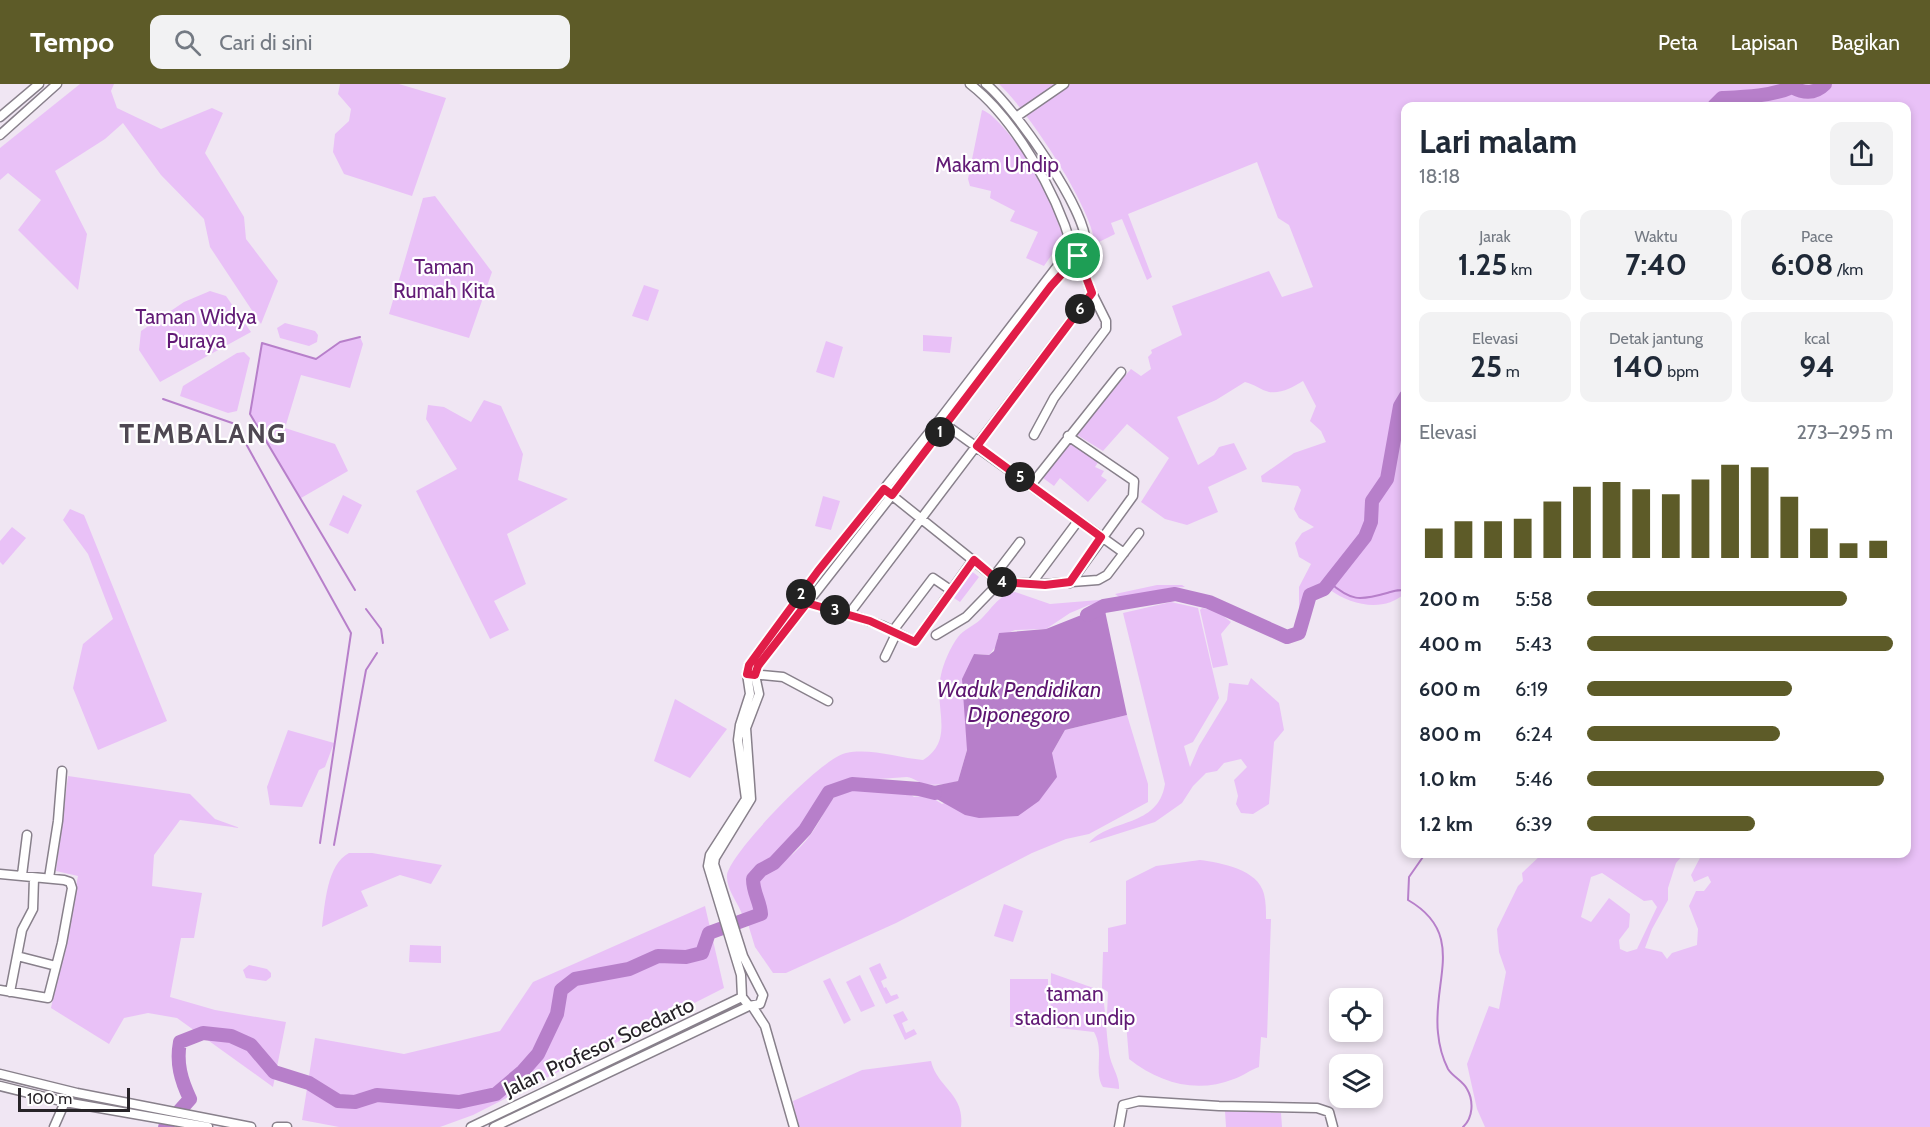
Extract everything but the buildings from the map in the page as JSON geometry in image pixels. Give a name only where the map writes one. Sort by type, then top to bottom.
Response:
[{"type":"street","points":[[0,117],[39,84]]},
{"type":"street","points":[[0,135],[57,84]]},
{"type":"street","points":[[970,84],[994,104],[1048,184],[1072,247],[1106,321],[1106,329],[1054,398],[1034,435]]},
{"type":"street","points":[[794,1127],[765,1026],[754,1005],[743,995],[740,959],[712,871],[715,858],[752,799],[743,727],[750,694],[749,665],[818,571],[1086,246],[1082,228],[1037,143],[986,84]]},
{"type":"street","points":[[1016,117],[1064,84]]},
{"type":"street","points":[[751,674],[892,495],[1072,247]]},
{"type":"street","points":[[849,614],[1092,293]]},
{"type":"street","points":[[1031,485],[1121,372]]},
{"type":"street","points":[[943,422],[1124,553]]},
{"type":"street","points":[[1068,436],[1134,481],[1135,485],[1133,496],[1070,582]]},
{"type":"street","points":[[884,489],[997,579],[1045,585],[1104,578],[1138,533]]},
{"type":"street","points":[[1031,584],[1078,521]]},
{"type":"street","points":[[936,635],[966,617],[997,579],[1020,542]]},
{"type":"street","points":[[807,603],[883,626],[915,642],[974,560]]},
{"type":"street","points":[[885,657],[894,633],[933,578],[952,591]]},
{"type":"street","points":[[751,674],[783,677],[828,701]]},
{"type":"street","points":[[49,878],[58,821],[62,771]]},
{"type":"street","points":[[22,875],[27,835]]},
{"type":"street","points":[[0,874],[67,881],[72,888],[57,966],[48,998],[45,1000],[0,990]]},
{"type":"street","points":[[10,992],[22,930],[33,909],[34,878]]},
{"type":"street","points":[[17,956],[57,966]]},
{"type":"street","points":[[740,959],[763,995],[754,1005]]},
{"type":"street","name":"Jalan Profesor Soedarto","points":[[471,1127],[743,995],[749,986],[757,987]]},
{"type":"street","name":"Jalan Profesor Soedarto","points":[[494,1127],[754,1005]]},
{"type":"street","points":[[0,1074],[76,1093],[195,1114],[251,1127]]},
{"type":"street","points":[[0,1086],[65,1102],[206,1127]]},
{"type":"street","points":[[1119,1127],[1124,1106],[1139,1101],[1219,1106],[1317,1108],[1329,1112],[1333,1127]]},
{"type":"street","points":[[54,1127],[65,1102]]},
{"type":"street","points":[[153,1127],[161,1118]]},
{"type":"street","points":[[277,1127],[287,1127]]},
{"type":"green space","points":[[80,84],[114,84],[111,91],[117,108],[161,129],[212,108],[223,113],[205,153],[244,217],[246,239],[278,281],[261,324],[210,247],[204,219],[161,175],[123,123],[105,139],[55,171],[87,234],[78,290],[18,230],[41,200],[8,173],[0,180],[0,148]]},
{"type":"green space","points":[[340,84],[399,84],[446,98],[412,196],[344,174],[333,152],[335,134],[349,121],[351,109],[338,94]]},
{"type":"green space","points":[[999,84],[1930,84],[1930,1127],[1485,1127],[1477,1109],[1467,1064],[1489,1006],[1499,1009],[1506,972],[1499,952],[1497,929],[1518,886],[1523,881],[1522,873],[1538,858],[1680,858],[1676,863],[1668,888],[1668,900],[1652,929],[1645,948],[1662,952],[1667,959],[1672,953],[1697,945],[1698,929],[1689,906],[1696,891],[1704,891],[1711,882],[1708,876],[1694,882],[1691,875],[1700,858],[1911,858],[1911,102],[1401,102],[1401,596],[1387,603],[1368,605],[1348,600],[1330,590],[1313,596],[1310,607],[1299,609],[1299,587],[1311,564],[1299,557],[1295,543],[1302,533],[1314,527],[1299,518],[1294,509],[1301,490],[1298,486],[1262,482],[1261,476],[1294,453],[1326,442],[1321,431],[1310,421],[1316,406],[1303,381],[1278,392],[1266,391],[1245,382],[1216,400],[1177,417],[1198,465],[1214,455],[1219,447],[1234,443],[1247,469],[1208,487],[1218,512],[1187,525],[1165,519],[1141,502],[1169,458],[1127,424],[1103,451],[1074,433],[1131,369],[1141,376],[1151,369],[1148,357],[1152,353],[1151,350],[1182,335],[1172,306],[1269,271],[1282,297],[1313,287],[1289,225],[1278,218],[1257,162],[1128,214],[1152,277],[1147,280],[1122,219],[1111,223],[1115,234],[1095,244],[1091,227],[1071,183],[1026,115]],"holes":[[[1602,873],[1644,901],[1652,900],[1657,907],[1637,949],[1627,952],[1620,949],[1619,940],[1629,927],[1630,914],[1609,898],[1591,922],[1581,917],[1591,877]]]},
{"type":"green space","name":"Makam Undip","points":[[982,110],[997,121],[1037,174],[1064,237],[1044,266],[1026,258],[1038,232],[1010,221],[1015,211],[990,198],[991,191],[970,186],[968,179]]},
{"type":"green space","name":"Taman Rumah Kita","points":[[435,196],[492,272],[469,338],[389,314],[423,198]]},
{"type":"green space","points":[[644,285],[659,290],[648,321],[632,316]]},
{"type":"green space","name":"Taman Widya Puraya","points":[[210,291],[226,296],[251,332],[160,382],[139,350],[141,331],[184,302]]},
{"type":"green space","points":[[285,323],[315,331],[318,335],[317,342],[309,346],[280,338],[277,328]]},
{"type":"green space","points":[[923,335],[952,337],[950,353],[923,351]]},
{"type":"green space","points":[[360,337],[363,344],[350,388],[301,375],[285,428],[335,444],[348,471],[301,498],[250,414],[262,343],[316,359],[340,342]]},
{"type":"green space","points":[[826,341],[843,347],[834,378],[816,372]]},
{"type":"green space","points":[[244,352],[250,358],[237,411],[228,413],[180,396],[183,386],[237,353]]},
{"type":"green space","points":[[484,400],[501,406],[523,454],[518,480],[568,499],[507,534],[526,584],[494,601],[509,630],[490,639],[416,491],[457,469],[426,419],[428,405],[444,407],[471,422]]},
{"type":"green space","points":[[1068,441],[1073,441],[1099,461],[1095,467],[1104,471],[1101,476],[1107,480],[1088,502],[1060,478],[1054,486],[1043,478]]},
{"type":"green space","points":[[343,495],[362,505],[348,534],[329,525]]},
{"type":"green space","points":[[823,496],[840,501],[831,530],[815,526]]},
{"type":"green space","points":[[70,509],[84,515],[167,721],[98,750],[73,688],[83,644],[113,619],[88,554],[63,520]]},
{"type":"green space","points":[[12,527],[26,538],[3,565],[0,562],[0,541]]},
{"type":"green space","points":[[970,570],[979,577],[960,602],[951,596]]},
{"type":"green space","points":[[1157,585],[1185,587],[1169,588],[1122,599],[1115,594]]},
{"type":"green space","points":[[1015,592],[1050,604],[1111,599],[1111,602],[1089,605],[1070,613],[1046,629],[1015,630],[997,638],[997,645],[989,655],[974,654],[962,687],[967,719],[967,750],[958,781],[928,785],[907,777],[850,781],[825,788],[803,826],[751,877],[751,898],[757,910],[743,917],[727,881],[727,875],[743,847],[779,807],[834,758],[846,753],[875,752],[923,760],[933,752],[939,742],[941,732],[939,687],[950,650],[963,632],[980,620],[1000,599]]},
{"type":"green space","points":[[1171,602],[1198,608],[1219,698],[1193,742],[1184,746],[1190,767],[1199,746],[1227,700],[1229,683],[1248,685],[1251,678],[1279,703],[1284,730],[1274,742],[1269,804],[1253,814],[1241,813],[1236,804],[1238,796],[1234,780],[1247,767],[1241,759],[1224,763],[1217,771],[1206,773],[1193,786],[1182,803],[1155,822],[1089,843],[1109,829],[1143,815],[1161,798],[1165,784],[1123,613]]},
{"type":"green space","points":[[1202,608],[1217,611],[1231,622],[1221,634],[1228,665],[1213,668],[1200,610]]},
{"type":"green space","points":[[675,699],[727,729],[690,778],[654,761]]},
{"type":"green space","points":[[1127,715],[1148,784],[1148,802],[1089,834],[1066,839],[1032,853],[896,923],[786,973],[773,973],[755,947],[748,924],[766,917],[764,902],[757,891],[762,874],[778,865],[800,847],[838,794],[845,790],[876,786],[898,790],[914,797],[928,795],[942,804],[1052,753],[1065,730]]},
{"type":"green space","points":[[288,730],[334,743],[325,767],[319,770],[302,807],[270,805],[267,787]]},
{"type":"green space","points":[[68,776],[190,794],[215,819],[240,828],[180,820],[154,855],[152,886],[202,893],[194,938],[181,938],[170,997],[215,1010],[286,1022],[273,1087],[177,1018],[148,1013],[124,1018],[109,1044],[51,1008],[78,876],[56,871]]},
{"type":"green space","points":[[349,853],[372,853],[442,865],[431,884],[400,875],[361,891],[368,906],[322,927],[326,896],[332,875],[342,858]]},
{"type":"green space","points":[[1200,860],[1228,865],[1247,873],[1260,885],[1264,894],[1266,919],[1271,919],[1267,1038],[1261,1037],[1259,1067],[1237,1078],[1220,1083],[1192,1086],[1166,1080],[1129,1059],[1126,1022],[1107,1015],[1108,992],[1102,988],[1103,952],[1108,952],[1108,928],[1126,924],[1126,881],[1156,866]]},
{"type":"green space","points":[[1004,904],[1023,911],[1013,942],[994,936]]},
{"type":"green space","points":[[705,906],[724,988],[473,1115],[440,1127],[339,1127],[302,1120],[315,1038],[404,1054],[500,1031],[533,982]]},
{"type":"green space","points":[[410,945],[441,946],[441,963],[409,962]]},
{"type":"green space","points":[[880,963],[887,978],[881,981],[884,988],[886,987],[891,996],[897,994],[899,998],[886,1004],[869,968]]},
{"type":"green space","points":[[249,965],[267,969],[271,977],[266,981],[246,978],[243,970]]},
{"type":"green space","name":"taman stadion undip","points":[[1051,973],[1102,991],[1109,1053],[1119,1089],[1103,1087],[1100,1081],[1099,1046],[1094,1032],[1050,1027]]},
{"type":"green space","points":[[860,975],[875,1006],[861,1012],[846,982]]},
{"type":"green space","points":[[830,978],[851,1020],[844,1024],[823,981]]},
{"type":"green space","points":[[1010,979],[1048,979],[1048,1027],[1010,1027]]},
{"type":"green space","points":[[903,1011],[908,1020],[902,1023],[906,1033],[914,1029],[917,1034],[905,1040],[893,1015]]},
{"type":"green space","points":[[931,1061],[934,1070],[959,1106],[961,1127],[798,1127],[793,1101],[862,1070]]},
{"type":"green space","points":[[1225,1111],[1281,1113],[1282,1127],[1226,1127]]},
{"type":"water","name":"Waduk Pendidikan Diponegoro","points":[[1104,606],[1127,715],[1065,730],[1052,753],[1057,777],[1039,801],[1018,816],[979,818],[965,815],[919,789],[958,781],[967,750],[962,679],[974,654],[989,655],[994,651],[999,633],[1046,629]]},
{"type":"waterway","points":[[1718,102],[1722,98],[1767,94],[1792,87],[1810,92],[1825,84]]},
{"type":"waterway","points":[[355,590],[250,414],[262,343],[316,359],[340,342],[360,337]]},
{"type":"waterway","points":[[163,399],[235,424],[351,633],[320,843]]},
{"type":"waterway","points":[[1087,615],[1104,606],[1175,594],[1209,602],[1287,637],[1299,633],[1310,595],[1324,589],[1365,537],[1371,522],[1372,501],[1387,479],[1401,404]]},
{"type":"waterway","points":[[1329,582],[1343,593],[1356,598],[1401,590]]},
{"type":"waterway","points":[[366,609],[381,629],[383,643]]},
{"type":"waterway","points":[[334,845],[366,670],[377,653]]},
{"type":"waterway","points":[[165,1127],[190,1099],[180,1071],[180,1042],[203,1033],[231,1036],[251,1045],[274,1072],[309,1083],[338,1101],[355,1102],[377,1095],[459,1102],[496,1094],[523,1071],[538,1054],[557,1014],[561,990],[575,979],[629,969],[658,956],[686,957],[702,953],[709,933],[761,914],[753,879],[761,870],[774,863],[805,830],[829,792],[852,784],[919,789],[935,793]]},
{"type":"waterway","points":[[1422,858],[1409,877],[1408,900],[1426,913],[1437,928],[1442,943],[1443,960],[1437,1014],[1438,1033],[1441,1051],[1448,1069],[1465,1086],[1471,1099],[1471,1114],[1463,1127]]},
{"type":"district","name":"TEMBALANG","points":[[203,434]]},
{"type":"route","points":[[1078,256],[1092,293],[977,446],[1101,537],[1070,582],[1045,585],[1000,582],[974,560],[915,642],[900,637],[870,621],[807,603],[758,666],[755,675],[747,674],[749,665],[835,549],[884,489],[892,495],[987,368],[1051,286],[1078,256]]}]
